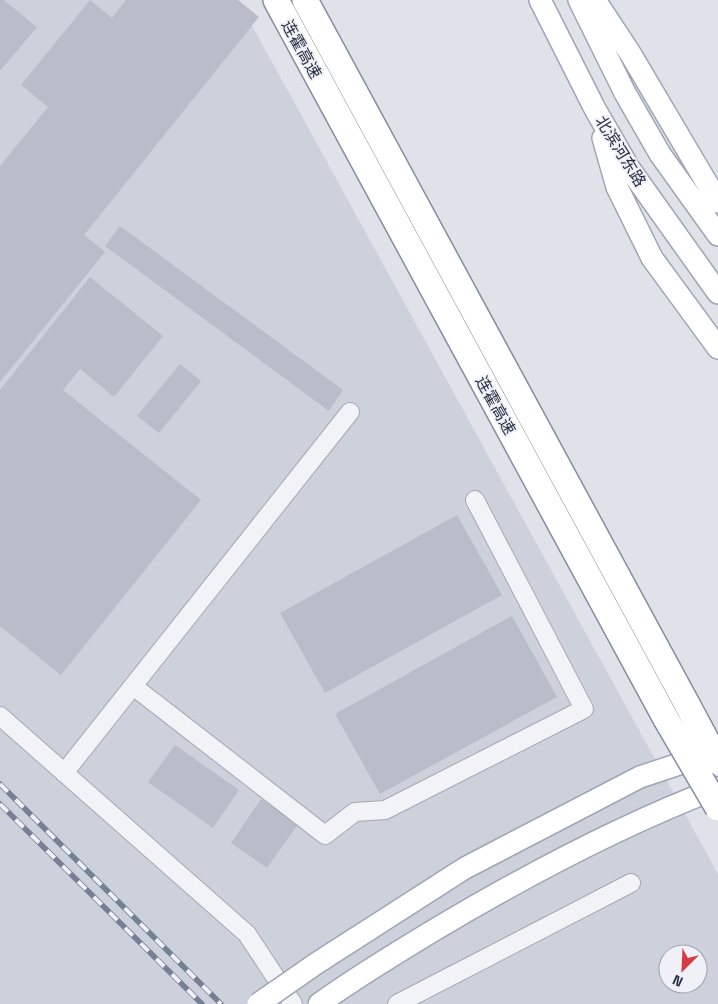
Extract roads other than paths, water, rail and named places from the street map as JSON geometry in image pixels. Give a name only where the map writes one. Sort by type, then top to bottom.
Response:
[{"type":"highway","name":"连霍高速","points":[[276,0],[666,720],[718,808]]},
{"type":"highway","name":"连霍高速","points":[[305,0],[718,762]]},
{"type":"main road","name":"北滨河东路","points":[[540,0],[595,109],[629,168],[718,293]]},
{"type":"main road","name":"北滨河东路","points":[[579,0],[625,93],[660,154],[718,235]]},
{"type":"main road","points":[[595,0],[630,53],[718,202]]},
{"type":"main road","points":[[595,109],[617,187],[652,258],[718,348]]},
{"type":"main road","points":[[258,1004],[317,963],[465,868],[640,777],[718,751]]},
{"type":"main road","points":[[319,1004],[347,983],[502,889],[652,813],[718,788]]},
{"type":"street","points":[[64,773],[350,412]]},
{"type":"street","points":[[133,686],[325,835],[355,812],[385,810],[584,709],[475,500]]},
{"type":"street","points":[[0,716],[247,934],[294,1004]]},
{"type":"street","points":[[397,1004],[423,993],[631,883]]},
{"type":"railway","points":[[0,784],[221,1004]]},
{"type":"railway","points":[[0,804],[202,1004]]}]
